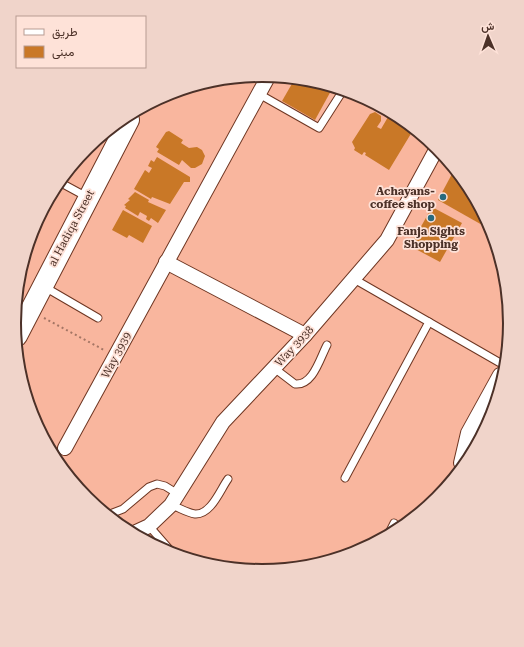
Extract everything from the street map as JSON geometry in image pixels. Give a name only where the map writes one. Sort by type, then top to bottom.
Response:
[{"type":"street","name":"Way 3939","points":[[66,448],[265,82]]},
{"type":"street","name":"al Hadiqa Street","points":[[21,327],[87,197],[127,124]]},
{"type":"street","name":"Way 3938","points":[[142,529],[174,499],[223,422],[304,335],[387,240],[433,155]]},
{"type":"street","points":[[166,262],[304,335]]},
{"type":"street","points":[[467,450],[495,387]]},
{"type":"lane","points":[[259,94],[319,128],[340,95]]},
{"type":"lane","points":[[65,185],[87,197]]},
{"type":"lane","points":[[354,278],[500,363]]},
{"type":"lane","points":[[42,285],[98,318]]},
{"type":"lane","points":[[346,478],[429,322]]},
{"type":"lane","points":[[274,368],[295,384],[305,383],[310,378],[327,345]]},
{"type":"lane","points":[[113,513],[123,509],[149,487],[157,484],[165,486],[174,499],[195,514],[204,512],[209,508],[228,479]]},
{"type":"lane","points":[[142,529],[159,541]]},
{"type":"path","points":[[29,310],[115,356]]},
{"type":"building","points":[[291,85],[309,87],[330,93],[315,120],[282,101]]},
{"type":"building","points":[[375,112],[381,116],[381,121],[377,127],[381,129],[387,118],[411,134],[389,170],[365,155],[366,153],[364,152],[362,155],[354,150],[355,148],[352,142],[370,114]]},
{"type":"building","points":[[169,131],[183,140],[181,143],[189,148],[197,147],[202,150],[205,156],[202,164],[195,168],[191,168],[182,160],[179,165],[157,152],[159,149],[156,147],[166,132]]},
{"type":"building","points":[[157,157],[190,177],[190,182],[184,182],[170,204],[152,197],[151,199],[134,189],[145,170],[149,173],[152,168],[148,166],[151,160],[154,162]]},
{"type":"building","points":[[451,175],[471,203],[482,225],[438,200]]},
{"type":"building","points":[[135,192],[149,200],[148,202],[166,210],[158,223],[151,218],[149,221],[146,219],[147,216],[140,212],[138,216],[125,208],[126,206],[124,205],[130,200],[128,199]]},
{"type":"building","points":[[432,207],[462,223],[440,262],[410,246]]},
{"type":"building","points":[[123,210],[152,226],[143,243],[129,235],[127,238],[112,230]]},
{"type":"place","name":"Achayans- coffee shop","points":[[443,197]]},
{"type":"place","name":"Fanja Sights Shopping","points":[[431,218]]}]
